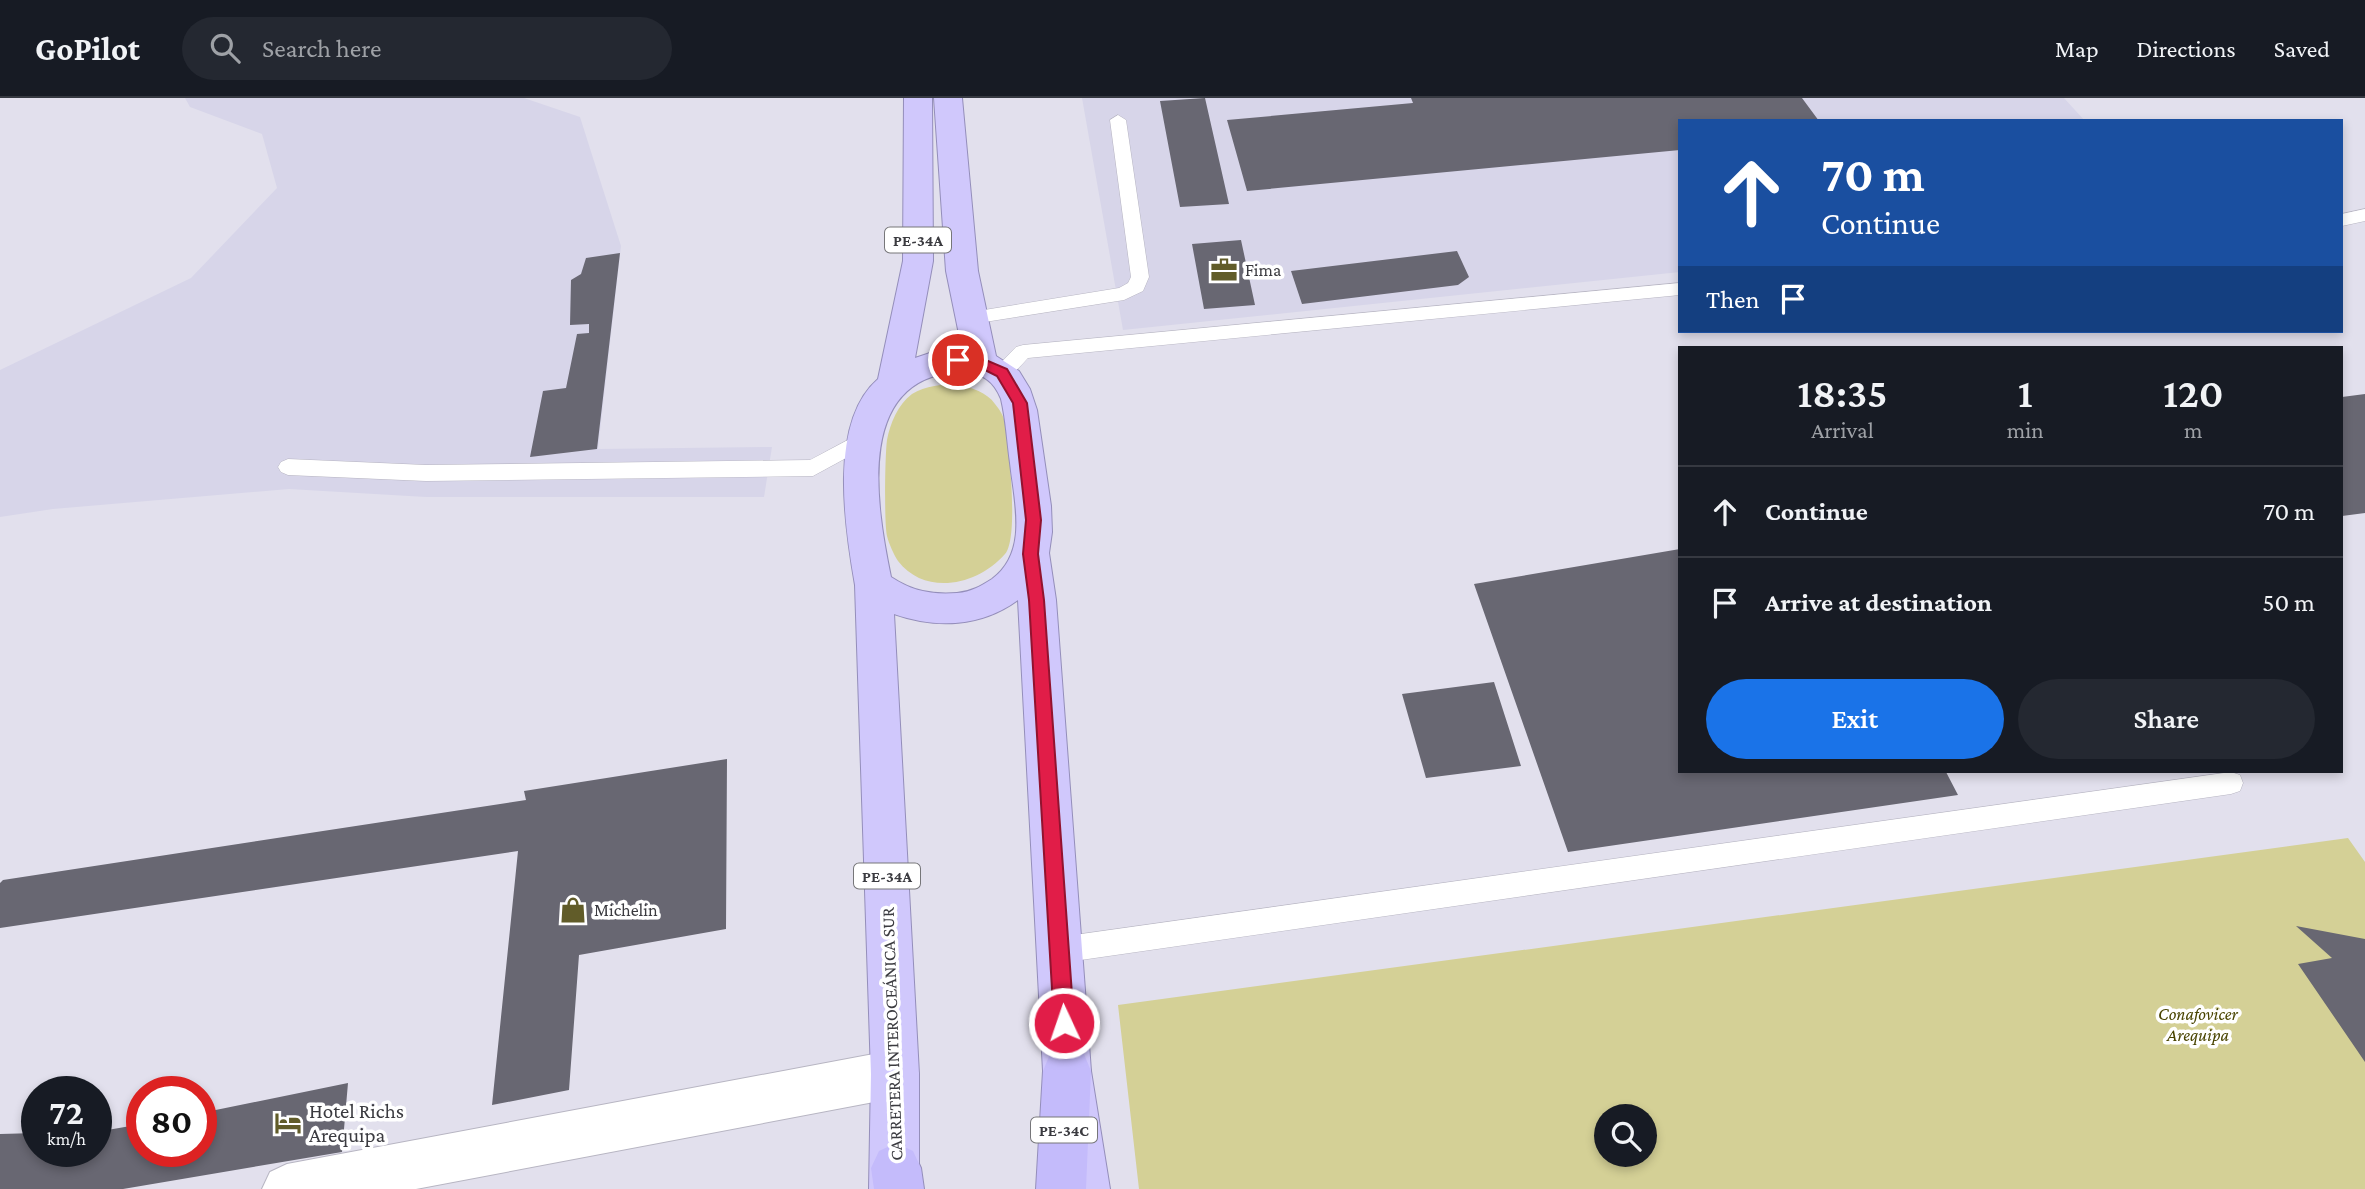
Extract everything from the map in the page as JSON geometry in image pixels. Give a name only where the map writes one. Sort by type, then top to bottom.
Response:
[{"type":"highway","name":"PE-34A","points":[[894,380],[918,261],[918,98]]},
{"type":"highway","name":"PE-34A","points":[[948,98],[962,271],[972,318],[991,367],[1020,403],[1033,520],[1031,554],[1037,600],[1067,1071],[1085,1189]]},
{"type":"highway","name":"PE-34A","points":[[991,367],[958,360],[923,364],[894,380],[875,402],[863,440],[864,536],[874,585],[903,603],[941,612],[981,605],[1014,583],[1031,554]]},
{"type":"highway","name":"CARRETERA INTEROCEÁNICA SUR","points":[[874,585],[895,1074],[897,1182]]},
{"type":"highway","name":"PE-34C","points":[[1061,1189],[1067,1071]]},
{"type":"street","points":[[287,1189],[895,1074]]},
{"type":"lane","points":[[972,318],[1124,294],[1136,287],[1140,277],[1118,120]]},
{"type":"lane","points":[[2343,220],[2365,215]]},
{"type":"lane","points":[[991,367],[1023,352],[1678,289]]},
{"type":"lane","points":[[288,467],[426,473],[813,468],[863,440]]},
{"type":"lane","points":[[1060,950],[2231,783]]},
{"type":"shaded area","points":[[185,98],[524,98],[580,117],[621,246],[598,449],[772,447],[764,497],[426,497],[289,489],[53,509],[0,517],[0,370],[191,278],[277,188],[262,134],[190,107]]},
{"type":"shaded area","name":"Fima","points":[[1082,98],[2064,98],[2083,119],[1678,119],[1678,272],[1123,330]]},
{"type":"green space","points":[[959,384],[988,396],[1004,418],[1010,471],[1011,530],[1005,554],[994,565],[967,579],[937,583],[910,572],[898,561],[889,542],[885,504],[887,440],[895,415],[912,394],[934,386]]},
{"type":"green space","name":"Conafovicer Arequipa","points":[[2348,838],[2365,862],[2365,1189],[1139,1189],[1118,1005]]},
{"type":"building","points":[[1205,98],[1229,204],[1180,207],[1160,101]]},
{"type":"building","points":[[1411,98],[1802,98],[1818,119],[1678,119],[1678,150],[1247,191],[1227,120],[1413,103]]},
{"type":"building","points":[[1241,240],[1255,305],[1204,309],[1192,244]]},
{"type":"building","points":[[1457,251],[1469,277],[1458,285],[1302,304],[1291,271]]},
{"type":"building","points":[[620,253],[597,449],[530,457],[543,391],[566,388],[577,334],[589,333],[589,324],[570,325],[571,280],[581,274],[586,258]]},
{"type":"building","points":[[2365,394],[2365,513],[2343,516],[2343,397]]},
{"type":"building","points":[[1678,549],[1678,773],[1947,773],[1958,795],[1568,852],[1474,584]]},
{"type":"building","points":[[1494,682],[1521,766],[1426,778],[1402,694]]},
{"type":"building","points":[[727,759],[726,929],[579,955],[569,1090],[492,1105],[518,851],[0,928],[0,883],[3,880],[526,800],[524,791]]},
{"type":"building","points":[[2296,926],[2365,939],[2365,1062],[2298,964],[2332,958]]},
{"type":"building","points":[[348,1083],[342,1152],[123,1189],[0,1189],[0,1134],[21,1133],[21,1167],[112,1167],[112,1129],[126,1127],[126,1167],[217,1167],[217,1110]]},
{"type":"place","name":"Fima","points":[[1224,270]]},
{"type":"place","name":"Michelin","points":[[573,910]]},
{"type":"place","name":"Hotel Richs Arequipa","points":[[288,1123]]},
{"type":"route","points":[[958,360],[981,362],[1002,372],[1020,403],[1033,520],[1031,554],[1037,600],[1064,1023]]}]
